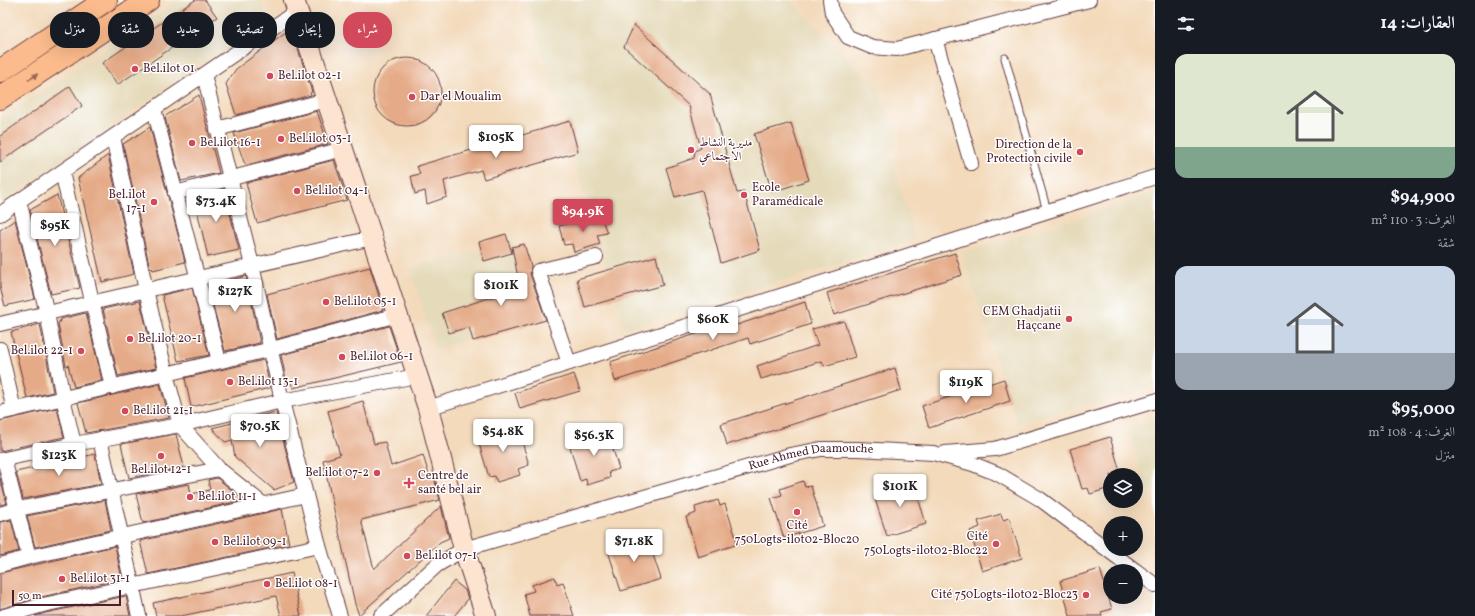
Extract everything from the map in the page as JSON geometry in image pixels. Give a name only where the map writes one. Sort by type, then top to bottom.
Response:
[{"type":"main road","points":[[0,71],[106,0]]},
{"type":"main road","points":[[0,98],[148,0]]},
{"type":"street","points":[[830,0],[832,12],[848,36],[872,47],[897,49],[1088,0]]},
{"type":"street","points":[[0,214],[204,75],[296,5],[428,408],[464,549],[486,616]]},
{"type":"street","points":[[935,39],[971,164]]},
{"type":"street","points":[[204,75],[272,348],[282,401],[319,546],[340,616]]},
{"type":"street","points":[[217,129],[326,100]]},
{"type":"street","points":[[154,109],[218,361]]},
{"type":"street","points":[[113,137],[146,290],[180,425],[219,469],[264,505]]},
{"type":"street","points":[[175,193],[342,149]]},
{"type":"street","points":[[62,172],[112,387]]},
{"type":"street","points":[[428,408],[1155,177]]},
{"type":"street","points":[[19,201],[47,312],[63,398],[74,444]]},
{"type":"street","points":[[0,324],[372,238]]},
{"type":"street","points":[[569,363],[538,271],[596,257]]},
{"type":"street","points":[[0,413],[272,348],[398,315]]},
{"type":"street","points":[[0,349],[14,410]]},
{"type":"street","points":[[29,557],[18,509],[2,459],[100,439],[180,425],[282,401],[417,376]]},
{"type":"street","points":[[933,453],[995,449],[1155,401]]},
{"type":"street","points":[[100,439],[140,616]]},
{"type":"street","name":"Rue Ahmed Daamouche","points":[[381,616],[437,565],[464,549],[790,455],[820,448],[933,453],[973,464],[998,474],[1040,500],[1127,564]]},
{"type":"street","points":[[0,514],[18,509],[219,469]]},
{"type":"street","points":[[0,565],[122,535],[306,495]]},
{"type":"street","points":[[4,616],[44,610],[134,586],[319,546]]},
{"type":"street","name":"Rue Ahmed Daamouche","points":[[1143,576],[1155,585]]},
{"type":"lane","points":[[1005,58],[1047,211]]},
{"type":"shaded area","name":"Bel.ilot 01","points":[[179,0],[261,0],[265,12],[222,12],[222,48],[224,48],[0,204],[0,120],[108,48],[154,48],[154,17]]},
{"type":"shaded area","name":"Ecole Paramédicale","points":[[527,0],[789,0],[877,87],[898,136],[891,155],[915,240],[625,329]]},
{"type":"shaded area","name":"CEM Ghadjatii Haçcane","points":[[1155,193],[1155,385],[1017,423],[962,253],[1092,214]]},
{"type":"shaded area","points":[[514,242],[535,318],[436,349],[410,268]]},
{"type":"shaded area","points":[[1155,419],[1155,489],[1148,491],[1143,476],[1143,468],[1140,468],[1127,428]]},
{"type":"building","points":[[195,0],[205,0],[213,12],[177,12]]},
{"type":"building","points":[[162,22],[162,48],[171,48],[117,85],[102,63],[124,48],[154,48],[154,28]]},
{"type":"building","points":[[634,25],[710,94],[737,193],[744,192],[760,250],[721,263],[702,190],[675,197],[666,168],[694,158],[695,151],[701,148],[689,106],[624,47]]},
{"type":"building","name":"Bel.ilot 02-1","points":[[285,32],[285,48],[298,48],[312,92],[310,93],[311,95],[236,115],[226,84],[236,69],[264,48],[277,48],[277,38]]},
{"type":"building","points":[[407,58],[420,61],[431,68],[438,79],[441,92],[438,105],[431,116],[420,123],[407,126],[394,123],[383,116],[376,105],[373,92],[376,79],[383,68],[394,61]]},
{"type":"building","points":[[70,86],[82,106],[0,162],[0,136]]},
{"type":"building","name":"Bel.ilot 16-1","points":[[199,95],[219,173],[181,181],[165,117]]},
{"type":"building","name":"Bel.ilot 03-1","points":[[317,111],[328,144],[247,165],[244,162],[234,133]]},
{"type":"building","points":[[570,121],[578,152],[484,179],[481,170],[444,181],[447,197],[427,204],[425,191],[415,194],[411,176],[420,174],[417,166]]},
{"type":"building","points":[[791,123],[809,180],[772,192],[754,134]]},
{"type":"building","name":"Bel.ilot 17-1","points":[[150,127],[185,262],[153,270],[152,268],[150,269],[123,144]]},
{"type":"building","points":[[108,155],[134,274],[102,282],[78,178]]},
{"type":"building","name":"Bel.ilot 04-1","points":[[334,160],[347,200],[257,223],[246,183]]},
{"type":"building","points":[[224,189],[239,250],[208,257],[194,197]]},
{"type":"building","points":[[57,195],[80,288],[51,294],[30,210]]},
{"type":"building","points":[[600,214],[607,233],[597,235],[600,244],[574,252],[572,244],[564,245],[559,226]]},
{"type":"building","points":[[15,220],[35,299],[5,306],[0,287],[0,230]]},
{"type":"building","points":[[506,234],[512,253],[484,261],[479,242]]},
{"type":"building","points":[[524,244],[531,266],[530,274],[546,320],[473,341],[469,327],[449,333],[442,313],[520,288],[512,247]]},
{"type":"building","points":[[955,253],[962,275],[834,315],[827,293]]},
{"type":"building","points":[[656,256],[663,285],[585,307],[577,279]]},
{"type":"building","name":"Bel.ilot 05-1","points":[[370,267],[383,310],[277,339],[267,294]]},
{"type":"building","points":[[246,276],[260,343],[225,351],[208,286]]},
{"type":"building","points":[[192,288],[209,355],[178,361],[162,295]]},
{"type":"building","name":"Bel.ilot 20-1","points":[[140,301],[156,368],[118,376],[103,309]]},
{"type":"building","points":[[805,302],[811,324],[750,344],[748,338],[615,381],[610,362],[736,321],[737,325]]},
{"type":"building","name":"Bel.ilot 22-1","points":[[86,313],[102,380],[74,387],[68,365],[66,366],[58,324],[61,319]]},
{"type":"building","points":[[844,321],[855,357],[824,366],[822,361],[761,379],[757,366],[818,345],[812,329]]},
{"type":"building","points":[[40,324],[53,392],[27,398],[11,332]]},
{"type":"building","name":"Bel.ilot 06-1","points":[[389,326],[401,362],[293,388],[291,383],[287,384],[281,355]]},
{"type":"building","name":"Bel.ilot 13-1","points":[[264,360],[270,388],[191,407],[185,378]]},
{"type":"building","points":[[895,368],[901,390],[727,445],[721,424]]},
{"type":"building","points":[[574,374],[580,391],[520,409],[515,393]]},
{"type":"building","points":[[1004,379],[1010,401],[929,428],[922,406]]},
{"type":"building","name":"Bel.ilot 21-1","points":[[160,384],[169,418],[86,433],[78,403]]},
{"type":"building","name":"Bel.ilot 07-2","points":[[363,401],[374,444],[385,442],[391,466],[423,455],[429,475],[433,474],[440,500],[361,520],[374,569],[441,506],[449,538],[440,542],[359,615],[355,604],[323,460],[340,455],[328,411]]},
{"type":"building","points":[[57,408],[64,437],[0,451],[0,421]]},
{"type":"building","points":[[276,412],[294,482],[274,490],[235,457],[232,440],[225,442],[212,428]]},
{"type":"building","points":[[517,425],[529,465],[518,469],[520,475],[497,482],[495,476],[489,477],[477,437]]},
{"type":"building","points":[[607,429],[619,469],[609,472],[610,478],[587,485],[586,479],[580,481],[568,440]]},
{"type":"building","name":"Bel.ilot 12-1","points":[[176,434],[184,467],[129,478],[121,444]]},
{"type":"building","points":[[1110,437],[1119,468],[1103,468],[1103,490],[1090,494],[1088,488],[1082,489],[1070,449]]},
{"type":"building","points":[[95,454],[101,484],[23,499],[16,472]]},
{"type":"building","points":[[0,478],[7,503],[0,505]]},
{"type":"building","name":"Bel.ilot 11-1","points":[[217,478],[244,500],[143,523],[136,494],[189,484],[191,494],[210,490],[208,480]]},
{"type":"building","points":[[906,479],[908,486],[914,484],[926,524],[887,536],[874,496],[885,493],[883,487]]},
{"type":"building","name":"Cité 750Logts-ilot02-Bloc20","points":[[803,481],[805,487],[811,486],[823,526],[784,538],[771,498],[782,495],[780,489]]},
{"type":"building","points":[[105,500],[111,530],[35,547],[27,516]]},
{"type":"building","points":[[718,500],[720,506],[725,504],[738,544],[698,557],[686,517],[696,513],[695,507]]},
{"type":"building","name":"Bel.ilot 09-1","points":[[282,509],[289,544],[148,574],[140,541]]},
{"type":"building","name":"Cité 750Logts-ilot02-Bloc22","points":[[1001,514],[1003,520],[1009,518],[1022,558],[982,571],[970,531],[980,527],[978,521]]},
{"type":"building","points":[[11,520],[19,551],[0,556],[0,522]]},
{"type":"building","points":[[640,535],[642,541],[648,539],[661,579],[621,591],[608,551],[619,548],[617,542]]},
{"type":"building","name":"Bel.ilot 31-1","points":[[115,546],[122,579],[41,597],[0,609],[0,573]]},
{"type":"building","name":"Cité 750Logts-ilot02-Bloc23","points":[[1100,569],[1103,579],[1103,604],[1110,604],[1112,609],[1101,612],[1102,616],[1070,616],[1060,581]]},
{"type":"building","name":"Bel.ilot 08-1","points":[[292,573],[301,616],[281,616],[276,596],[181,616],[156,616],[153,603]]},
{"type":"building","points":[[555,577],[557,584],[563,582],[574,616],[530,616],[524,594],[534,591],[532,585]]},
{"type":"building","points":[[454,581],[465,590],[468,599],[454,616],[426,616]]},
{"type":"building","points":[[126,596],[130,616],[35,616],[45,613]]},
{"type":"place","name":"Bel.ilot 01","points":[[135,69]]},
{"type":"place","name":"Bel.ilot 02-1","points":[[270,76]]},
{"type":"place","name":"Dar el Moualim","points":[[412,97]]},
{"type":"place","name":"Bel.ilot 03-1","points":[[281,139]]},
{"type":"place","name":"Bel.ilot 16-1","points":[[192,143]]},
{"type":"place","name":"مديرية النشاط الاجتماعي","points":[[691,150]]},
{"type":"place","name":"Direction de la Protection civile","points":[[1080,152]]},
{"type":"place","name":"Bel.ilot 04-1","points":[[297,191]]},
{"type":"place","name":"Ecole Paramédicale","points":[[744,195]]},
{"type":"place","name":"Bel.ilot 17-1","points":[[154,202]]},
{"type":"place","name":"Bel.ilot 05-1","points":[[326,302]]},
{"type":"place","name":"CEM Ghadjatii Haçcane","points":[[1069,319]]},
{"type":"place","name":"Bel.ilot 20-1","points":[[130,339]]},
{"type":"place","name":"Bel.ilot 22-1","points":[[81,351]]},
{"type":"place","name":"Bel.ilot 06-1","points":[[342,357]]},
{"type":"place","name":"Bel.ilot 13-1","points":[[230,382]]},
{"type":"place","name":"Bel.ilot 21-1","points":[[125,411]]},
{"type":"place","name":"Bel.ilot 12-1","points":[[161,456]]},
{"type":"place","name":"Bel.ilot 07-2","points":[[377,473]]},
{"type":"place","name":"Centre de santé bel air","points":[[409,483]]},
{"type":"place","name":"Bel.ilot 11-1","points":[[190,497]]},
{"type":"place","name":"Cité 750Logts-ilot02-Bloc20","points":[[797,512]]},
{"type":"place","name":"Bel.ilot 09-1","points":[[215,542]]},
{"type":"place","name":"Cité 750Logts-ilot02-Bloc22","points":[[996,544]]},
{"type":"place","name":"Bel.ilot 07-1","points":[[407,556]]},
{"type":"place","name":"Bel.ilot 31-1","points":[[62,579]]},
{"type":"place","name":"Bel.ilot 08-1","points":[[267,584]]},
{"type":"place","name":"Cité 750Logts-ilot02-Bloc23","points":[[1086,595]]}]
